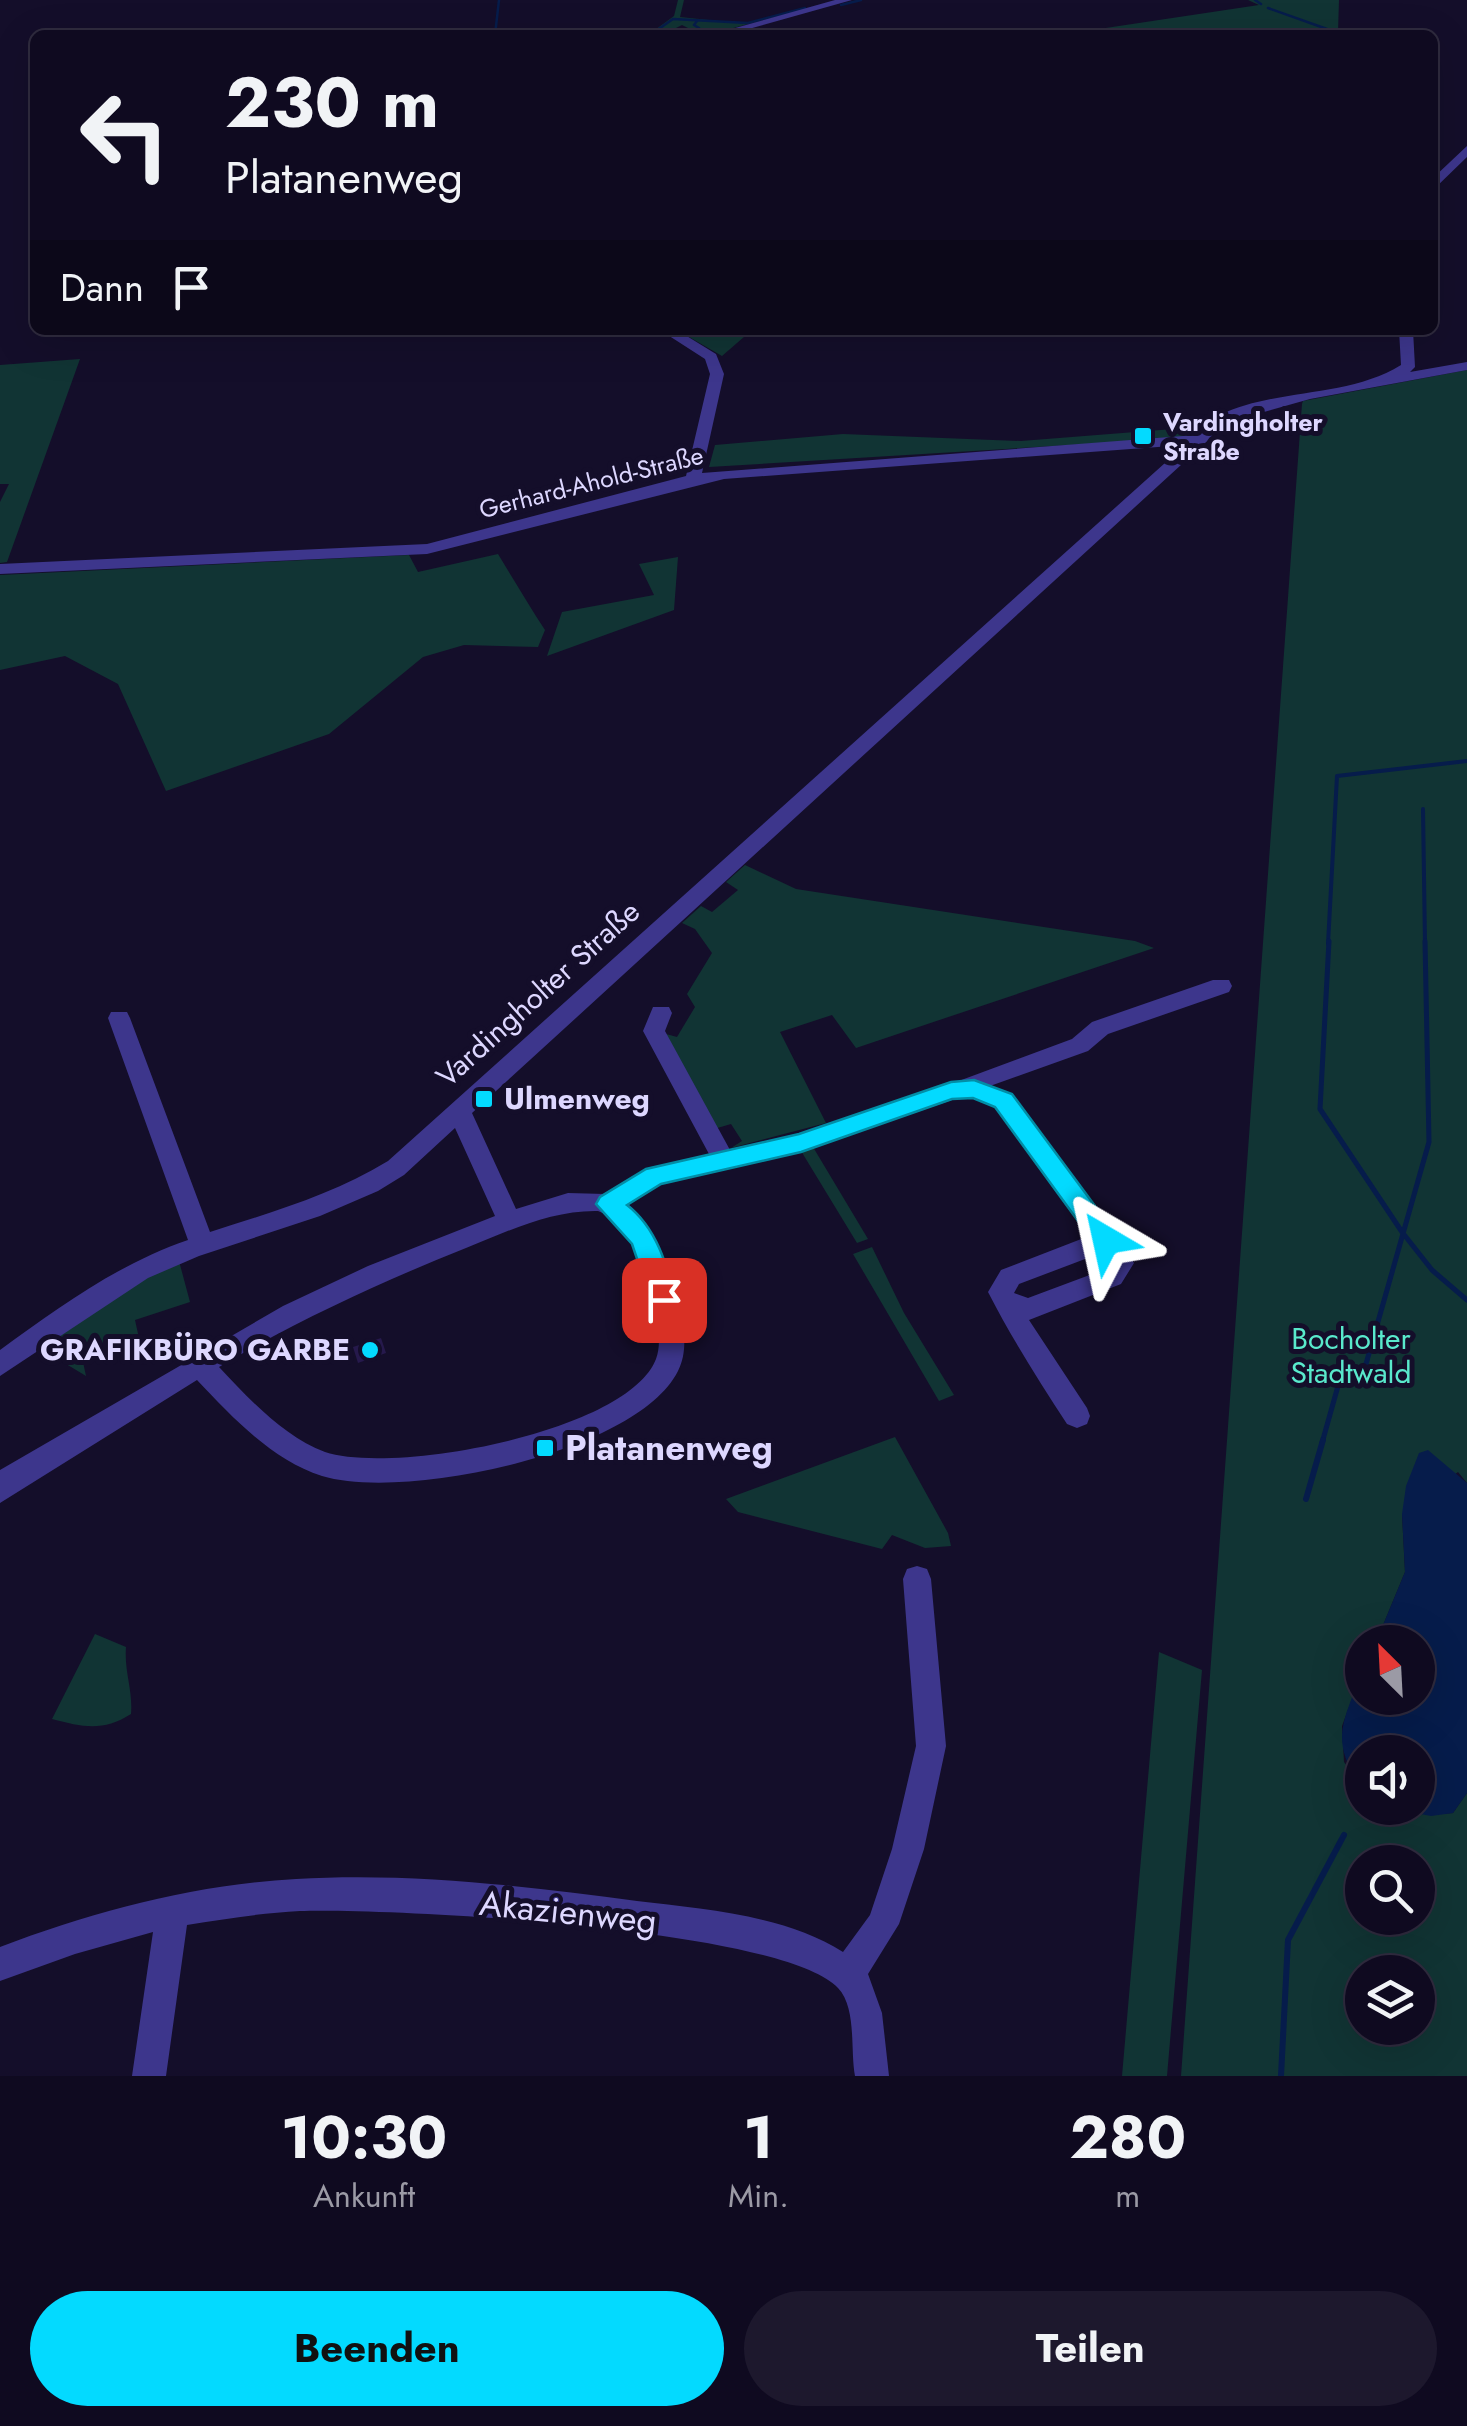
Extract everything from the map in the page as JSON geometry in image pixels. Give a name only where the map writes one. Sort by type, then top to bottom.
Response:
[{"type":"street","points":[[735,30],[847,0]]},
{"type":"street","points":[[1438,181],[1467,150]]},
{"type":"street","points":[[675,335],[711,357],[717,374],[694,479]]},
{"type":"street","points":[[1407,335],[1415,371]]},
{"type":"street","name":"Vardingholter Straße","points":[[0,1365],[121,1281],[202,1244],[371,1184],[396,1168],[1223,419],[1264,405],[1384,382],[1415,371],[1467,366]]},
{"type":"street","name":"Gerhard-Ahold-Straße","points":[[0,570],[428,548],[694,479],[1196,440]]},
{"type":"street","points":[[0,1490],[10,1480],[320,1299],[509,1221],[565,1204],[608,1204],[655,1176],[812,1140],[1080,1045],[1100,1028],[1221,986]]},
{"type":"street","points":[[661,1013],[654,1032],[726,1162]]},
{"type":"street","points":[[119,1018],[202,1244]]},
{"type":"street","points":[[951,1091],[974,1089],[1003,1101],[1106,1240],[1121,1263],[1112,1277],[1029,1308],[1013,1307],[1002,1298],[1005,1281],[1106,1240]]},
{"type":"street","points":[[458,1111],[509,1221]]},
{"type":"street","points":[[201,1366],[235,1403],[290,1447],[326,1465],[368,1474],[415,1471],[514,1452],[555,1439],[638,1401],[656,1385],[668,1364],[670,1326],[651,1256],[627,1218],[608,1204]]},
{"type":"street","points":[[1013,1307],[1018,1326],[1077,1416]]},
{"type":"street","points":[[872,2076],[869,2020],[848,1972],[884,1924],[908,1849],[930,1746],[918,1579]]},
{"type":"street","name":"Akazienweg","points":[[0,1964],[113,1926],[172,1912],[302,1895],[390,1896],[612,1911],[802,1946],[848,1972]]},
{"type":"street","points":[[149,2076],[172,1912]]},
{"type":"green space","points":[[678,0],[684,0],[680,17],[748,24],[726,30],[685,30],[688,28],[682,25],[672,30],[655,30],[674,16]]},
{"type":"green space","points":[[1248,0],[1339,0],[1338,30],[1092,30],[1259,5]]},
{"type":"green space","points":[[686,335],[746,335],[722,356]]},
{"type":"green space","points":[[80,359],[7,562],[0,563],[0,502],[9,484],[0,484],[0,365]]},
{"type":"green space","name":"Bocholter Stadtwald","points":[[1467,370],[1467,1483],[1458,1472],[1402,1514],[1405,1572],[1383,1625],[1345,1625],[1346,1715],[1342,1726],[1345,1825],[1435,1825],[1435,1814],[1453,1813],[1467,1793],[1467,2076],[1181,2076],[1302,404]]},
{"type":"green space","points":[[1186,428],[1191,433],[1185,438],[709,467],[715,445],[843,434],[1021,441]]},
{"type":"green space","points":[[498,554],[545,630],[538,647],[464,645],[423,657],[329,734],[166,791],[118,684],[65,656],[0,670],[0,575],[409,555],[418,572]]},
{"type":"green space","points":[[678,557],[674,610],[547,656],[562,612],[654,595],[639,564]]},
{"type":"green space","points":[[745,865],[796,889],[1135,941],[1154,948],[856,1048],[832,1015],[780,1032],[826,1123],[731,1148],[742,1141],[731,1124],[714,1129],[666,1034],[677,1037],[695,1007],[687,994],[712,953],[695,929],[682,923],[701,906],[712,912],[738,890],[726,882]]},
{"type":"green space","points":[[810,1142],[868,1239],[857,1243],[798,1146]]},
{"type":"green space","points":[[872,1247],[904,1313],[954,1395],[939,1401],[853,1254]]},
{"type":"green space","points":[[179,1261],[190,1302],[135,1320],[140,1343],[83,1362],[86,1376],[38,1347],[125,1285]]},
{"type":"green space","points":[[895,1437],[948,1533],[951,1546],[925,1548],[892,1535],[882,1549],[738,1512],[726,1499]]},
{"type":"green space","points":[[95,1634],[126,1647],[131,1714],[111,1724],[93,1726],[52,1719]]},
{"type":"green space","points":[[1159,1652],[1202,1670],[1167,2076],[1122,2076]]},
{"type":"water","points":[[1428,1450],[1467,1483],[1467,1793],[1453,1813],[1435,1815],[1435,1735],[1345,1735],[1345,1756],[1342,1743],[1346,1715],[1435,1715],[1435,1625],[1383,1625],[1405,1572],[1402,1514],[1406,1486],[1419,1453]]},
{"type":"building","name":"GRAFIKBÜRO GARBE","points":[[381,1338],[386,1353],[358,1363],[353,1347]]},
{"type":"waterway","points":[[496,30],[499,0]]},
{"type":"waterway","points":[[841,5],[861,0]]},
{"type":"waterway","points":[[1255,0],[1261,4]]},
{"type":"waterway","points":[[657,30],[673,19],[748,23],[805,8]]},
{"type":"waterway","points":[[1268,8],[1327,29]]},
{"type":"waterway","points":[[697,21],[694,25],[697,30]]},
{"type":"waterway","points":[[1328,944],[1337,776],[1467,761]]},
{"type":"waterway","points":[[1423,809],[1425,944]]},
{"type":"waterway","points":[[1329,941],[1320,1109],[1403,1233]]},
{"type":"waterway","points":[[1403,1233],[1429,1142],[1425,941]]},
{"type":"waterway","points":[[1322,1443],[1338,1386],[1366,1364],[1403,1233]]},
{"type":"waterway","points":[[1403,1233],[1432,1270],[1467,1300]]},
{"type":"waterway","points":[[1306,1499],[1323,1440]]},
{"type":"waterway","points":[[1281,2076],[1288,1940],[1344,1835]]},
{"type":"place","name":"Vardingholter Straße","points":[[1143,436]]},
{"type":"place","name":"Ulmenweg","points":[[484,1099]]},
{"type":"place","name":"GRAFIKBÜRO GARBE","points":[[370,1350]]},
{"type":"place","name":"Platanenweg","points":[[545,1448]]},
{"type":"route","points":[[664,1300],[641,1236],[627,1218],[608,1204],[655,1176],[801,1143],[951,1091],[974,1089],[1003,1101],[1106,1240]]}]
